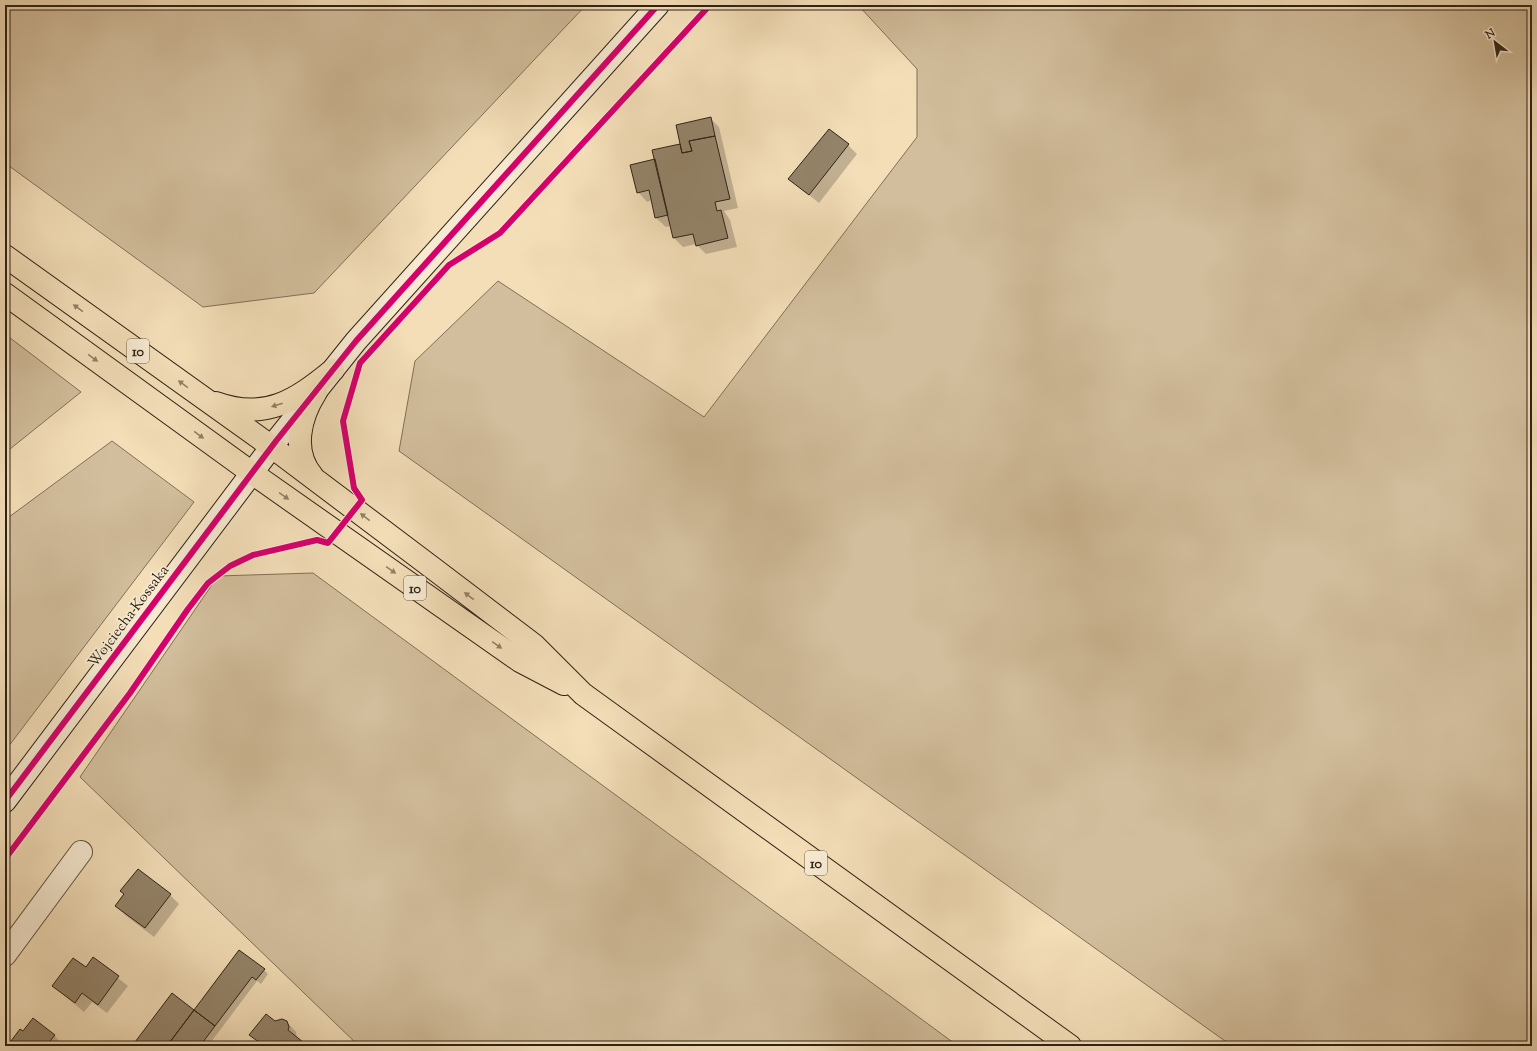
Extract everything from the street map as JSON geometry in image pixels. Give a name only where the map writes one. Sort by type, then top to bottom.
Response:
[{"type":"highway","name":"10","points":[[5,256],[272,447],[534,645],[583,694]]},
{"type":"highway","name":"10","points":[[5,294],[252,473],[520,661],[583,694],[1070,1046]]},
{"type":"highway","points":[[204,398],[223,405],[243,409],[266,409],[290,401],[313,386],[333,370]]},
{"type":"highway","points":[[316,392],[305,409],[300,439],[303,457],[310,472],[318,482]]},
{"type":"street","name":"Wojciecha Kossaka","points":[[5,801],[252,473],[356,341],[658,5]]},
{"type":"street","points":[[5,955],[81,852]]},
{"type":"shaded area","points":[[5,5],[586,5],[314,293],[203,307],[5,163]]},
{"type":"shaded area","points":[[858,5],[1532,5],[1532,1046],[1232,1046],[399,451],[415,361],[498,281],[704,417],[917,137],[917,69]]},
{"type":"shaded area","points":[[5,334],[81,392],[5,453]]},
{"type":"shaded area","points":[[112,441],[194,502],[5,751],[5,520]]},
{"type":"shaded area","points":[[313,573],[958,1046],[359,1046],[80,777],[218,576]]},
{"type":"building","points":[[711,117],[715,136],[689,141],[692,151],[682,153],[676,125]]},
{"type":"building","points":[[829,129],[849,144],[809,195],[788,179]]},
{"type":"building","points":[[715,136],[730,199],[715,202],[717,211],[721,210],[728,238],[696,246],[693,234],[673,238],[652,150],[680,144],[682,153],[692,151],[689,141]]},
{"type":"building","points":[[655,159],[668,215],[655,218],[649,190],[637,193],[630,165]]},
{"type":"building","points":[[138,869],[171,894],[145,928],[115,906],[124,894],[120,891]]},
{"type":"building","points":[[239,950],[265,969],[256,980],[252,977],[215,1026],[194,1010]]},
{"type":"building","points":[[93,957],[119,976],[98,1005],[82,993],[75,1003],[52,986],[73,958],[86,967]]},
{"type":"building","points":[[172,993],[194,1010],[167,1046],[132,1046]]},
{"type":"building","points":[[194,1010],[215,1026],[200,1046],[167,1046]]},
{"type":"building","points":[[266,1014],[275,1021],[282,1019],[287,1021],[289,1027],[288,1030],[308,1046],[268,1046],[265,1044],[263,1045],[249,1035]]},
{"type":"building","points":[[33,1018],[55,1035],[50,1041],[57,1046],[17,1046],[11,1041],[20,1029],[23,1031]]},
{"type":"cycle path","points":[[5,801],[276,441],[356,341],[658,5]]},
{"type":"cycle path","points":[[5,859],[130,693],[188,609],[208,583],[230,566],[253,555],[317,540],[328,543],[362,500],[354,488],[343,421],[360,363],[449,265],[500,233],[710,5]]}]
